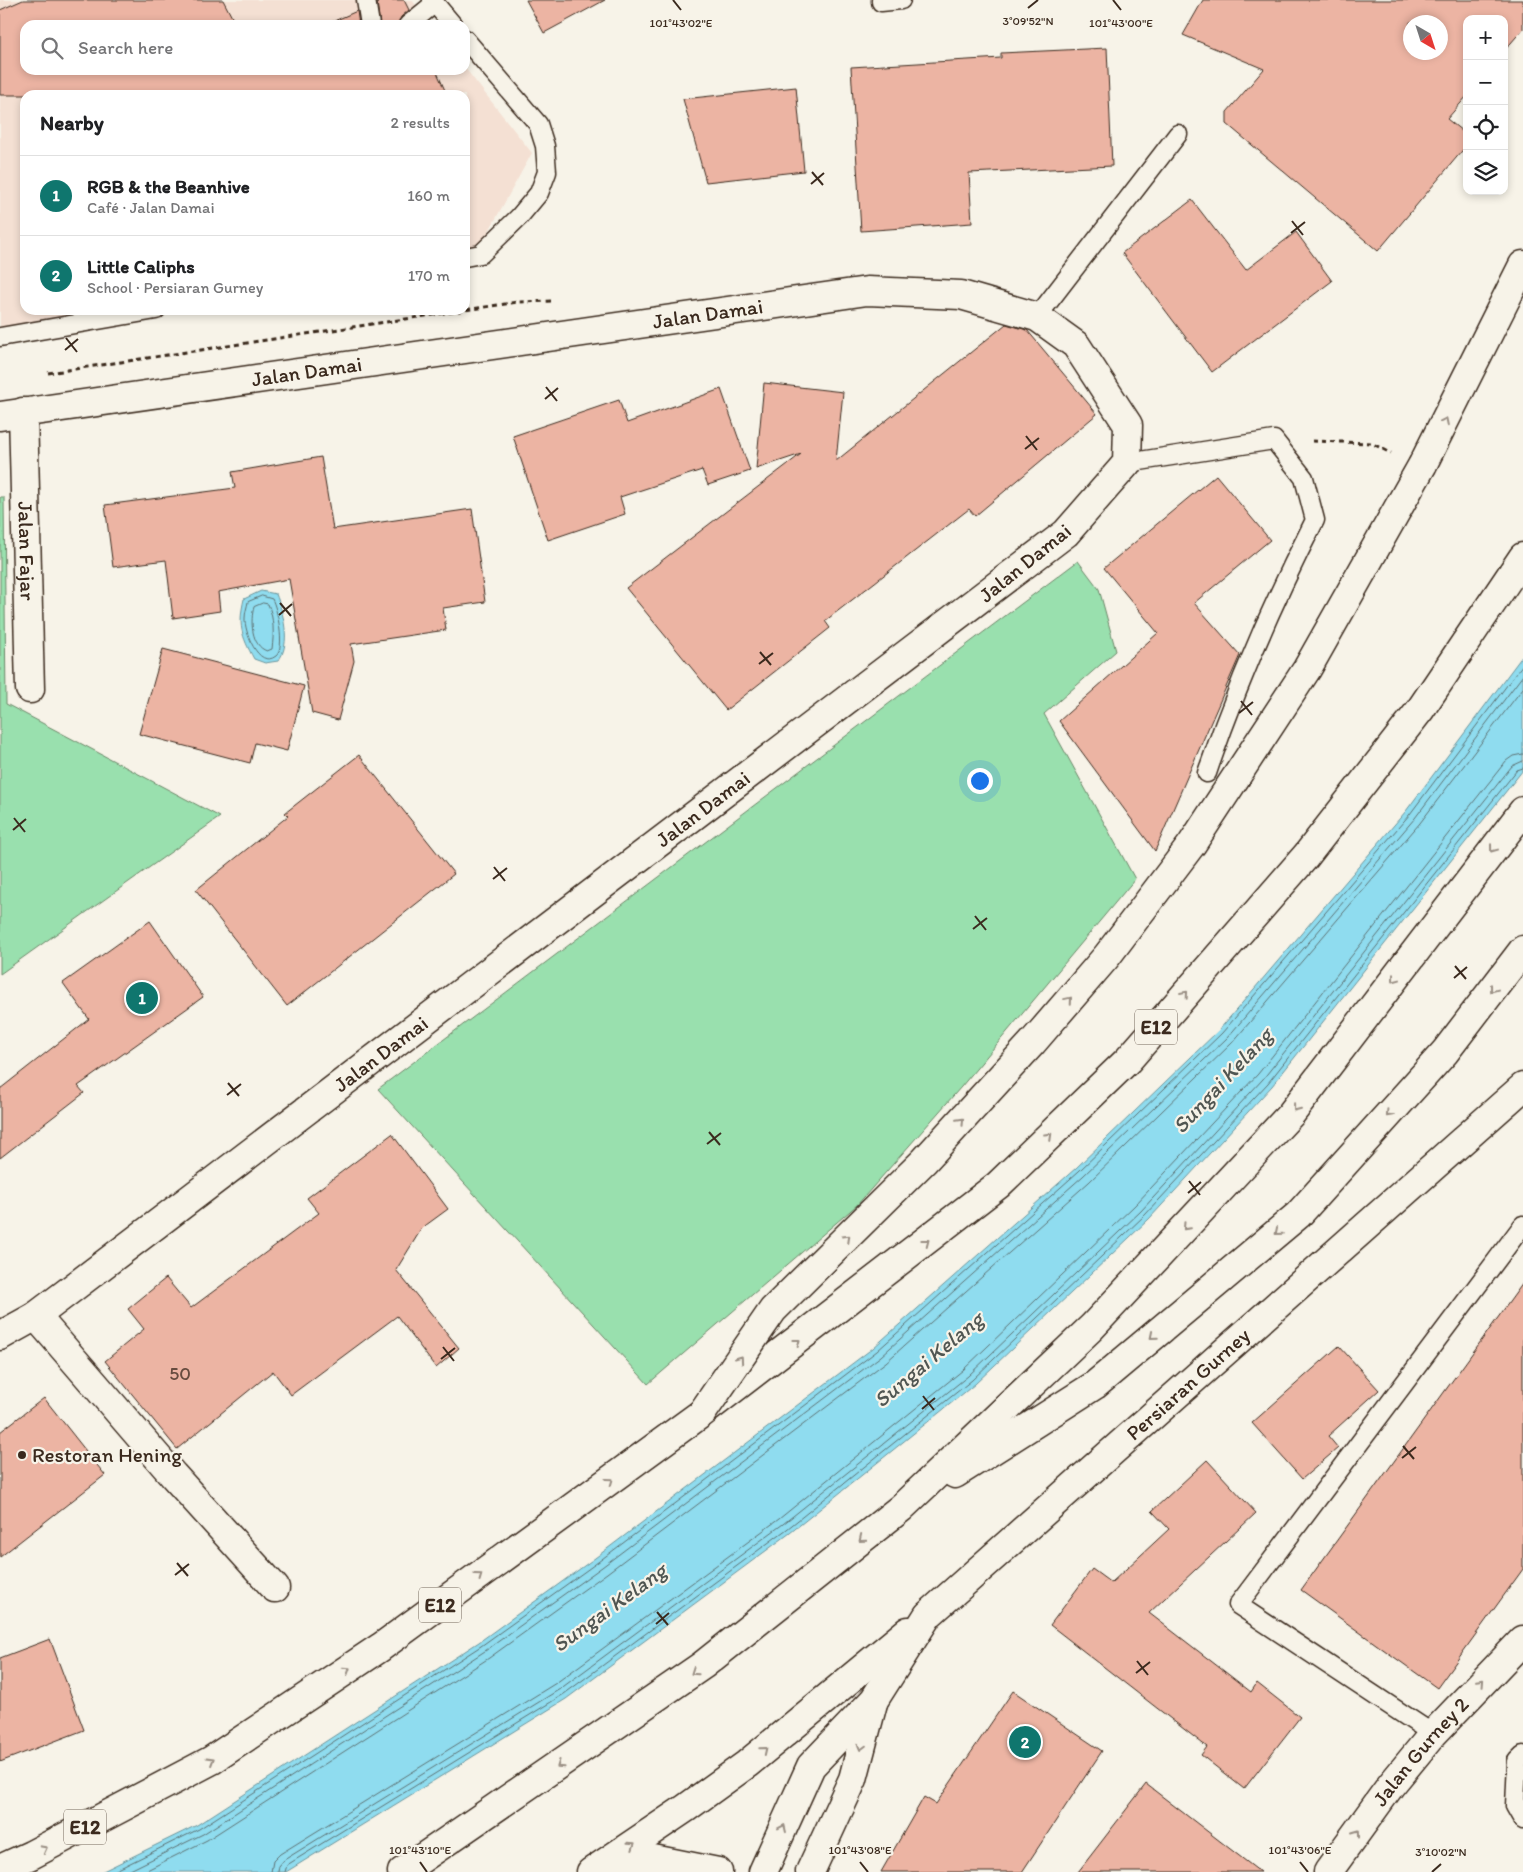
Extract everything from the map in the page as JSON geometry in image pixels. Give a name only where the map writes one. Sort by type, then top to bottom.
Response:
[{"type":"main road","points":[[702,1413],[773,1310],[924,1161],[1034,1042],[1106,956],[1192,844],[1308,669],[1423,464],[1523,265]]},
{"type":"main road","name":"Jalan Damai","points":[[0,1336],[36,1316],[1066,533],[1127,463],[1128,425],[1076,345],[1037,317],[961,295],[867,291],[11,414]]},
{"type":"main road","name":"Jalan Fajar","points":[[11,414],[30,689]]},
{"type":"main road","name":"E12","points":[[0,1869],[160,1788],[220,1754],[381,1647],[702,1413],[998,1185],[1128,1060],[1306,856],[1420,710],[1523,557]]},
{"type":"main road","points":[[402,1872],[703,1665],[901,1508],[1092,1327],[1291,1114],[1523,811]]},
{"type":"main road","points":[[901,1508],[1095,1385],[1298,1215],[1445,1052],[1523,950]]},
{"type":"main road","name":"Persiaran Gurney","points":[[874,1700],[928,1615],[1523,1087]]},
{"type":"main road","points":[[36,1316],[173,1475],[276,1588]]},
{"type":"main road","points":[[591,1872],[747,1764],[928,1615]]},
{"type":"main road","name":"Jalan Gurney 2","points":[[1328,1872],[1391,1784],[1433,1734],[1523,1640]]},
{"type":"main road","points":[[763,1872],[811,1766],[874,1700]]},
{"type":"main road","points":[[810,1872],[853,1779],[874,1700]]},
{"type":"main road","points":[[624,1872],[648,1858],[718,1872]]},
{"type":"lane","points":[[366,0],[369,20]]},
{"type":"lane","points":[[881,0],[881,2],[901,0]]},
{"type":"lane","points":[[413,20],[433,2],[449,20]]},
{"type":"lane","points":[[470,45],[538,124],[545,146],[547,172],[539,192],[519,217],[481,254],[470,256]]},
{"type":"lane","points":[[1037,317],[1178,134]]},
{"type":"lane","points":[[0,337],[127,315]]},
{"type":"lane","points":[[1127,463],[1274,440],[1304,478],[1307,486],[1315,520],[1278,592],[1231,703],[1208,773]]},
{"type":"lane","points":[[1433,1734],[1238,1605],[1523,1225]]},
{"type":"lane","points":[[1523,1755],[1517,1761],[1515,1806],[1523,1820]]},
{"type":"shaded area","points":[[0,0],[412,0],[427,20],[20,20],[20,75],[470,74],[532,153],[480,247],[470,248],[470,90],[20,90],[20,315],[83,315],[0,329]]},
{"type":"green space","points":[[0,497],[4,497],[6,704],[220,817],[0,974]]},
{"type":"green space","points":[[1078,561],[1099,589],[1116,651],[1044,714],[1135,879],[961,1087],[857,1205],[648,1384],[378,1089]]},
{"type":"water","points":[[261,591],[276,594],[285,628],[285,646],[278,661],[265,663],[254,659],[246,643],[241,623],[244,599]]},
{"type":"water","name":"Sungai Kelang","points":[[1523,655],[1523,770],[1272,1086],[1149,1219],[975,1384],[790,1533],[566,1699],[286,1872],[101,1872],[197,1825],[479,1642],[595,1558],[873,1348],[1076,1168],[1219,1030],[1406,811]]},
{"type":"building","points":[[23,0],[223,0],[233,20],[20,20],[20,75],[438,75],[445,90],[20,90],[20,95],[0,95],[0,10]]},
{"type":"building","points":[[381,0],[404,0],[409,10],[400,20],[379,20],[377,2]]},
{"type":"building","points":[[526,0],[605,0],[544,33]]},
{"type":"building","points":[[1203,0],[1523,0],[1523,29],[1508,46],[1508,15],[1463,15],[1463,101],[1447,119],[1463,132],[1463,150],[1378,251],[1227,124],[1227,112],[1264,69],[1183,35]]},
{"type":"building","points":[[357,11],[358,20],[336,20]]},
{"type":"building","points":[[1107,48],[1112,166],[969,173],[972,223],[861,231],[851,67],[1001,58],[1001,53]]},
{"type":"building","points":[[796,87],[804,171],[706,182],[683,99]]},
{"type":"building","points":[[1192,200],[1246,270],[1296,232],[1332,281],[1212,372],[1122,253]]},
{"type":"building","points":[[1006,324],[1027,330],[1097,414],[975,516],[969,509],[825,621],[830,628],[726,710],[626,588],[801,454],[756,469],[764,383],[843,392],[836,461]]},
{"type":"building","points":[[721,389],[750,471],[708,485],[702,470],[620,497],[625,514],[548,540],[513,436],[619,400],[627,423]]},
{"type":"building","points":[[321,457],[333,529],[472,509],[485,602],[443,608],[446,630],[351,644],[354,661],[338,720],[312,713],[289,579],[218,592],[220,611],[173,618],[166,560],[113,567],[105,505],[235,488],[232,472]]},
{"type":"building","points":[[1216,475],[1270,540],[1194,603],[1240,655],[1155,851],[1059,721],[1158,633],[1104,568]]},
{"type":"building","points":[[163,649],[304,686],[287,751],[255,743],[250,763],[139,734]]},
{"type":"building","points":[[359,755],[454,874],[287,1006],[196,890],[288,816],[285,813]]},
{"type":"building","points":[[150,921],[203,997],[78,1086],[84,1093],[0,1158],[0,1089],[89,1019],[63,983]]},
{"type":"building","points":[[392,1134],[448,1209],[422,1228],[396,1270],[459,1348],[436,1368],[397,1316],[291,1395],[273,1371],[177,1449],[105,1361],[144,1329],[128,1309],[166,1278],[191,1308],[319,1213],[307,1198]]},
{"type":"building","points":[[1523,1283],[1523,1569],[1437,1688],[1301,1590]]},
{"type":"building","points":[[1339,1346],[1379,1390],[1328,1436],[1338,1448],[1302,1479],[1252,1423]]},
{"type":"building","points":[[44,1398],[105,1475],[0,1557],[0,1432]]},
{"type":"building","points":[[1207,1460],[1256,1513],[1149,1613],[1251,1692],[1257,1683],[1300,1717],[1244,1789],[1201,1755],[1207,1747],[1050,1625],[1092,1569],[1111,1583],[1169,1529],[1152,1511]]},
{"type":"building","points":[[50,1639],[84,1730],[0,1762],[0,1658]]},
{"type":"building","points":[[1013,1691],[1102,1751],[1022,1872],[881,1872],[924,1797],[936,1804]]},
{"type":"building","points":[[1146,1784],[1260,1872],[1078,1872]]},
{"type":"place","name":"RGB & the Beanhive","points":[[142,998]]},
{"type":"place","name":"Restoran Hening","points":[[22,1455]]},
{"type":"place","name":"Little Caliphs","points":[[1025,1742]]}]
